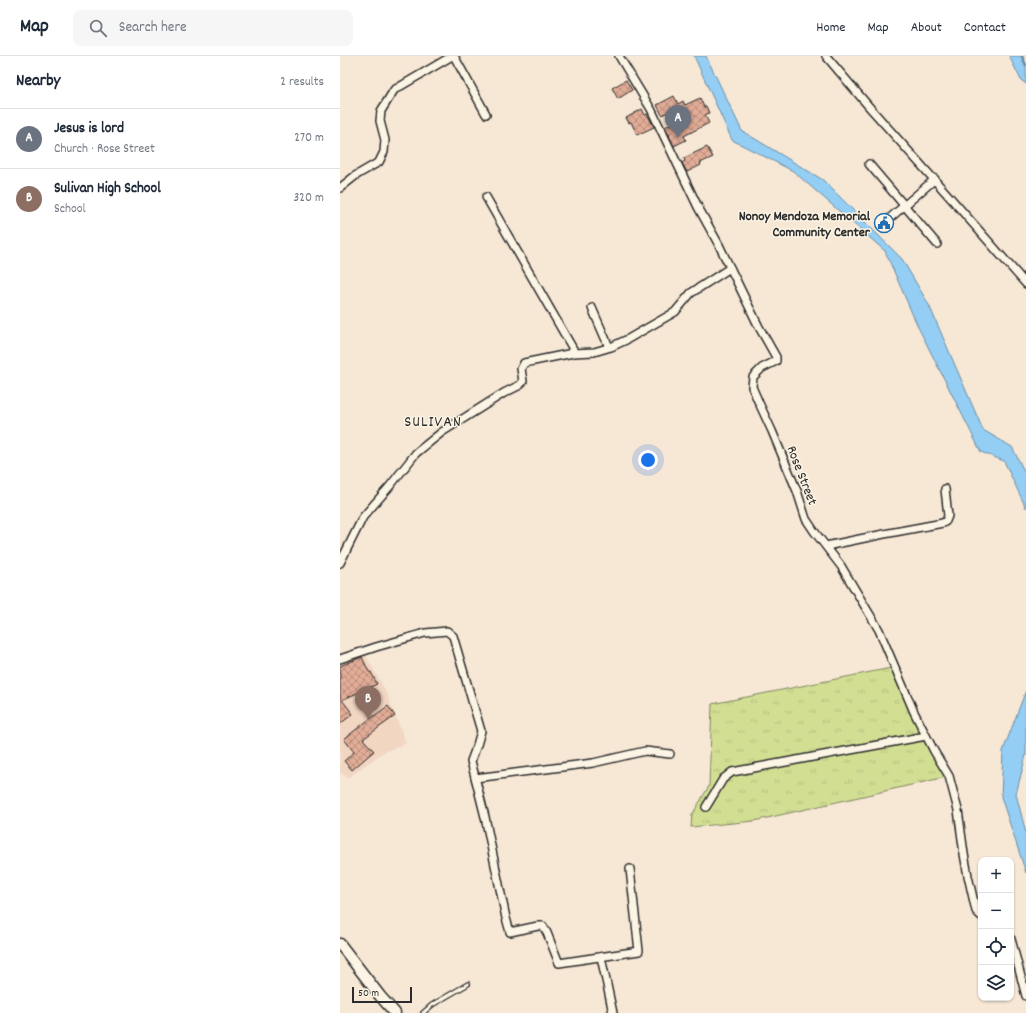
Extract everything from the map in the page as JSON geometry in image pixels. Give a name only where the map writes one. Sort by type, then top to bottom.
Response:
[{"type":"main road","points":[[341,948],[380,996],[396,1013]]},
{"type":"street","points":[[340,188],[355,176],[379,162],[384,152],[385,140],[380,121],[381,111],[394,90],[453,56],[486,114]]},
{"type":"street","name":"Rose Street","points":[[619,56],[651,109],[698,206],[759,327],[776,357],[776,361],[762,368],[753,377],[752,386],[797,491],[806,518],[841,566],[879,630],[914,712],[949,776],[958,810],[968,876],[976,911],[978,913]]},
{"type":"street","points":[[826,56],[1026,284]]},
{"type":"street","points":[[869,164],[937,244]]},
{"type":"street","points":[[890,218],[934,179]]},
{"type":"street","points":[[486,197],[574,353]]},
{"type":"street","points":[[340,563],[362,516],[390,486],[416,453],[442,432],[504,393],[520,385],[523,381],[521,370],[524,363],[574,353],[594,352],[628,339],[675,312],[691,293],[730,268]]},
{"type":"street","points":[[592,308],[609,347]]},
{"type":"street","points":[[826,546],[946,521],[948,516],[945,489]]},
{"type":"street","points":[[340,659],[425,633],[447,631],[453,636],[481,731],[471,761],[510,932],[543,926],[547,932],[559,963],[639,951],[630,869]]},
{"type":"street","points":[[706,807],[723,779],[732,772],[926,736]]},
{"type":"street","points":[[475,778],[593,763],[645,751],[670,754]]},
{"type":"street","points":[[1014,950],[1026,996]]},
{"type":"street","points":[[601,957],[613,1013]]},
{"type":"lane","points":[[423,1013],[432,1005],[468,984]]},
{"type":"shaded area","points":[[364,652],[387,694],[406,743],[382,753],[348,778],[340,772],[340,661]]},
{"type":"green space","points":[[891,668],[921,733],[732,769],[708,809],[726,781],[734,775],[924,739],[946,777],[754,821],[691,827],[692,815],[709,786],[712,704]]},
{"type":"water","points":[[694,56],[706,56],[742,131],[823,180],[902,259],[929,305],[983,430],[1012,447],[1026,475],[1026,508],[1004,461],[981,452],[918,327],[885,251],[793,171],[732,140]]},
{"type":"water","points":[[1009,56],[1021,56],[1026,67],[1026,84],[1021,80]]},
{"type":"water","points":[[1026,690],[1026,755],[1016,794],[1026,833],[1026,873],[1001,797],[1003,751]]},
{"type":"building","points":[[626,80],[632,90],[618,99],[612,88]]},
{"type":"building","points":[[674,96],[678,104],[683,101],[685,105],[700,98],[704,107],[706,106],[709,113],[705,115],[709,123],[684,136],[686,140],[674,146],[665,127],[674,122],[668,112],[662,115],[657,105]]},
{"type":"building","points":[[642,109],[645,115],[647,114],[654,127],[637,135],[631,122],[629,123],[626,118]]},
{"type":"building","points":[[707,147],[713,157],[700,163],[701,165],[687,172],[682,163],[685,161],[684,158]]},
{"type":"building","points":[[362,657],[377,684],[342,700],[353,714],[340,724],[340,666]]},
{"type":"building","points":[[388,706],[395,716],[363,739],[374,751],[352,770],[344,761],[354,752],[344,739]]},
{"type":"waterway","points":[[1022,56],[1026,65]]},
{"type":"place","name":"Jesus is lord","points":[[678,138]]},
{"type":"place","name":"Nonoy Mendoza Memorial Community Center","points":[[884,223]]},
{"type":"place","name":"Sulivan High School","points":[[368,719]]},
{"type":"district","name":"SULIVAN","points":[[433,420]]}]
